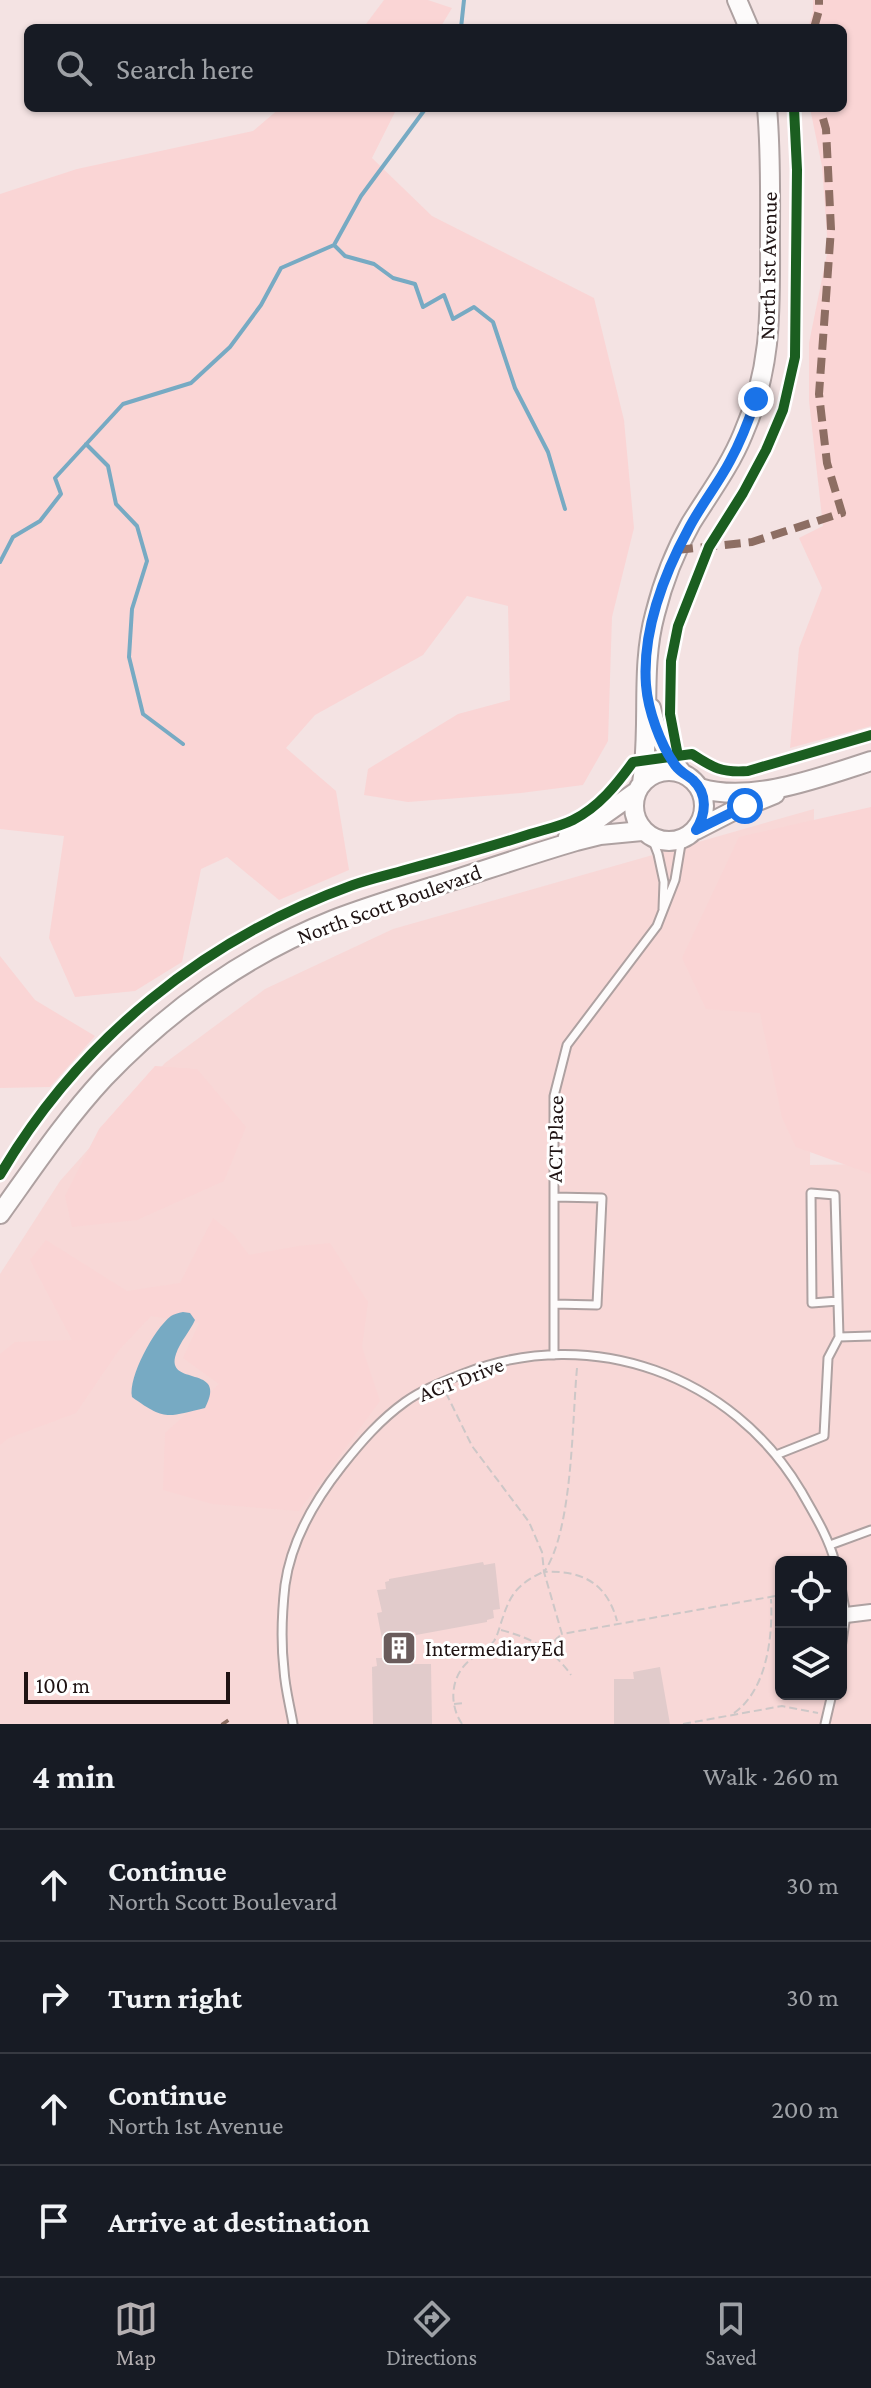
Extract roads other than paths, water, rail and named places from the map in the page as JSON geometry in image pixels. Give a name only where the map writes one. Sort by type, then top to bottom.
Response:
[{"type":"main road","points":[[737,0],[747,24]]},
{"type":"main road","name":"North 1st Avenue","points":[[639,788],[645,760],[649,641],[664,582],[690,526],[730,462],[744,433],[765,364],[770,332],[767,112]]},
{"type":"main road","name":"North 1st Avenue","points":[[646,686],[652,714],[664,745],[683,774]]},
{"type":"main road","points":[[690,834],[702,821],[704,810],[700,788],[692,779],[672,771],[660,771],[649,776],[639,788],[633,808],[636,820],[647,834],[664,842],[690,834],[788,787],[871,761]]},
{"type":"main road","points":[[700,788],[727,793],[788,787]]},
{"type":"main road","name":"North Scott Boulevard","points":[[553,848],[639,788]]},
{"type":"main road","name":"North Scott Boulevard","points":[[0,1214],[67,1121],[102,1080],[154,1031],[199,995],[256,958],[330,921],[370,906],[600,835],[647,834]]},
{"type":"street","points":[[847,1615],[871,1612]]},
{"type":"lane","points":[[647,834],[658,854],[664,882],[663,909]]},
{"type":"lane","name":"ACT Place","points":[[554,1355],[554,1096],[567,1045],[657,926],[675,880],[681,844],[690,834]]},
{"type":"lane","points":[[776,1455],[824,1436],[828,1358],[839,1337],[838,1301],[835,1195],[811,1193],[812,1303],[838,1301]]},
{"type":"lane","points":[[554,1197],[602,1198],[597,1305],[554,1304]]},
{"type":"lane","points":[[839,1337],[871,1336]]},
{"type":"lane","name":"ACT Drive","points":[[293,1724],[283,1670],[285,1583],[303,1525],[329,1483],[366,1434],[406,1401],[441,1382],[489,1364],[528,1356],[578,1355],[631,1363],[674,1376],[711,1396],[746,1423],[785,1465],[833,1556]]},
{"type":"lane","points":[[830,1545],[871,1530]]},
{"type":"lane","points":[[825,1724],[831,1700]]},
{"type":"water","points":[[190,1313],[195,1320],[176,1354],[175,1364],[179,1370],[209,1385],[210,1394],[205,1408],[167,1415],[152,1410],[132,1397],[132,1388],[138,1366],[157,1331],[171,1316]]},
{"type":"waterway","points":[[461,24],[464,0]]},
{"type":"waterway","points":[[0,562],[13,537],[40,521],[61,494],[55,478],[123,404],[191,383],[230,347],[261,305],[281,268],[334,245],[361,196],[423,112]]},
{"type":"waterway","points":[[334,245],[345,256],[374,264],[393,278],[415,284],[423,307],[444,295],[453,319],[474,307],[493,322],[515,388],[548,452],[565,509]]},
{"type":"waterway","points":[[86,444],[108,466],[116,504],[137,526],[147,561],[132,609],[129,657],[143,714],[183,744]]},
{"type":"place","name":"IntermediaryEd","points":[[399,1648]]}]
